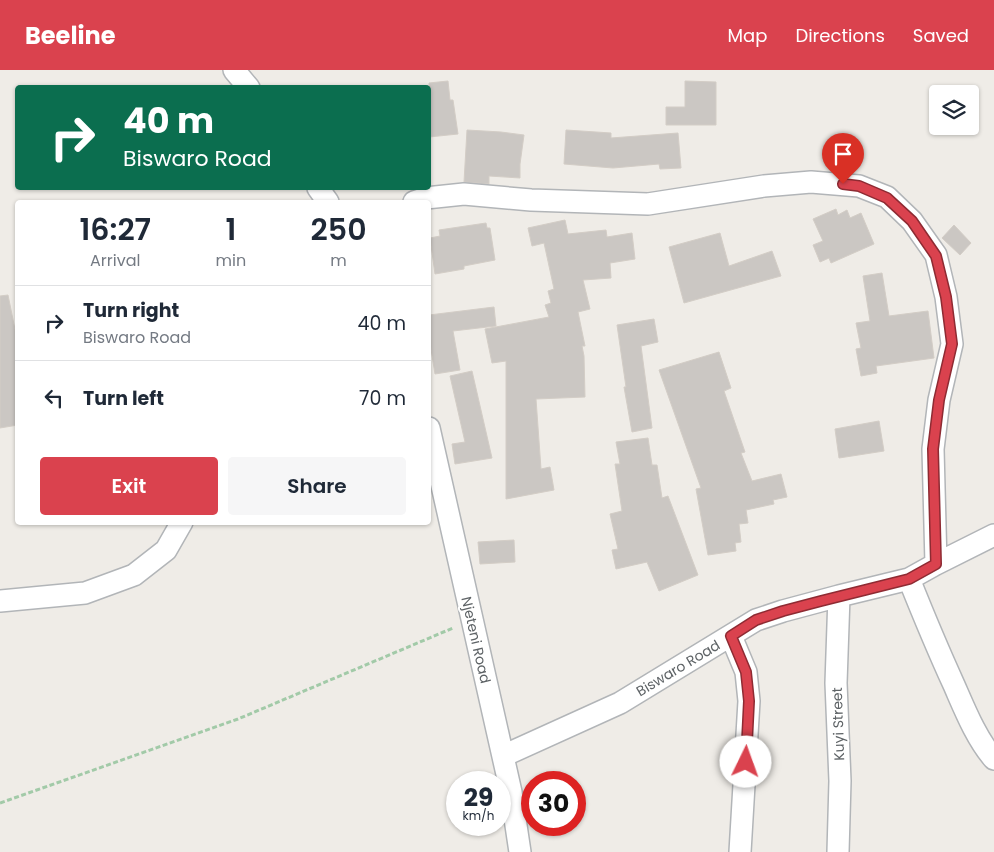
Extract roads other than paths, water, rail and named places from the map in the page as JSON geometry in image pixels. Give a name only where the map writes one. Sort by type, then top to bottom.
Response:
[{"type":"street","points":[[234,70],[246,85]]},
{"type":"street","points":[[420,200],[464,194],[532,200],[648,204],[764,186],[811,182],[859,186],[887,198],[912,221],[936,256],[946,297],[952,344],[939,400],[933,449],[936,564]]},
{"type":"street","name":"Njeteni Road","points":[[431,437],[511,792],[520,852]]},
{"type":"street","points":[[0,601],[85,593],[134,575],[166,550],[180,525]]},
{"type":"street","name":"Biswaro Road","points":[[503,756],[620,703],[756,620],[783,611],[909,579],[994,535]]},
{"type":"street","points":[[909,579],[967,714],[987,751],[994,759]]},
{"type":"street","name":"Kuyi Street","points":[[838,852],[840,781],[836,683],[840,596]]},
{"type":"street","points":[[731,636],[746,672],[749,701],[740,852]]}]
